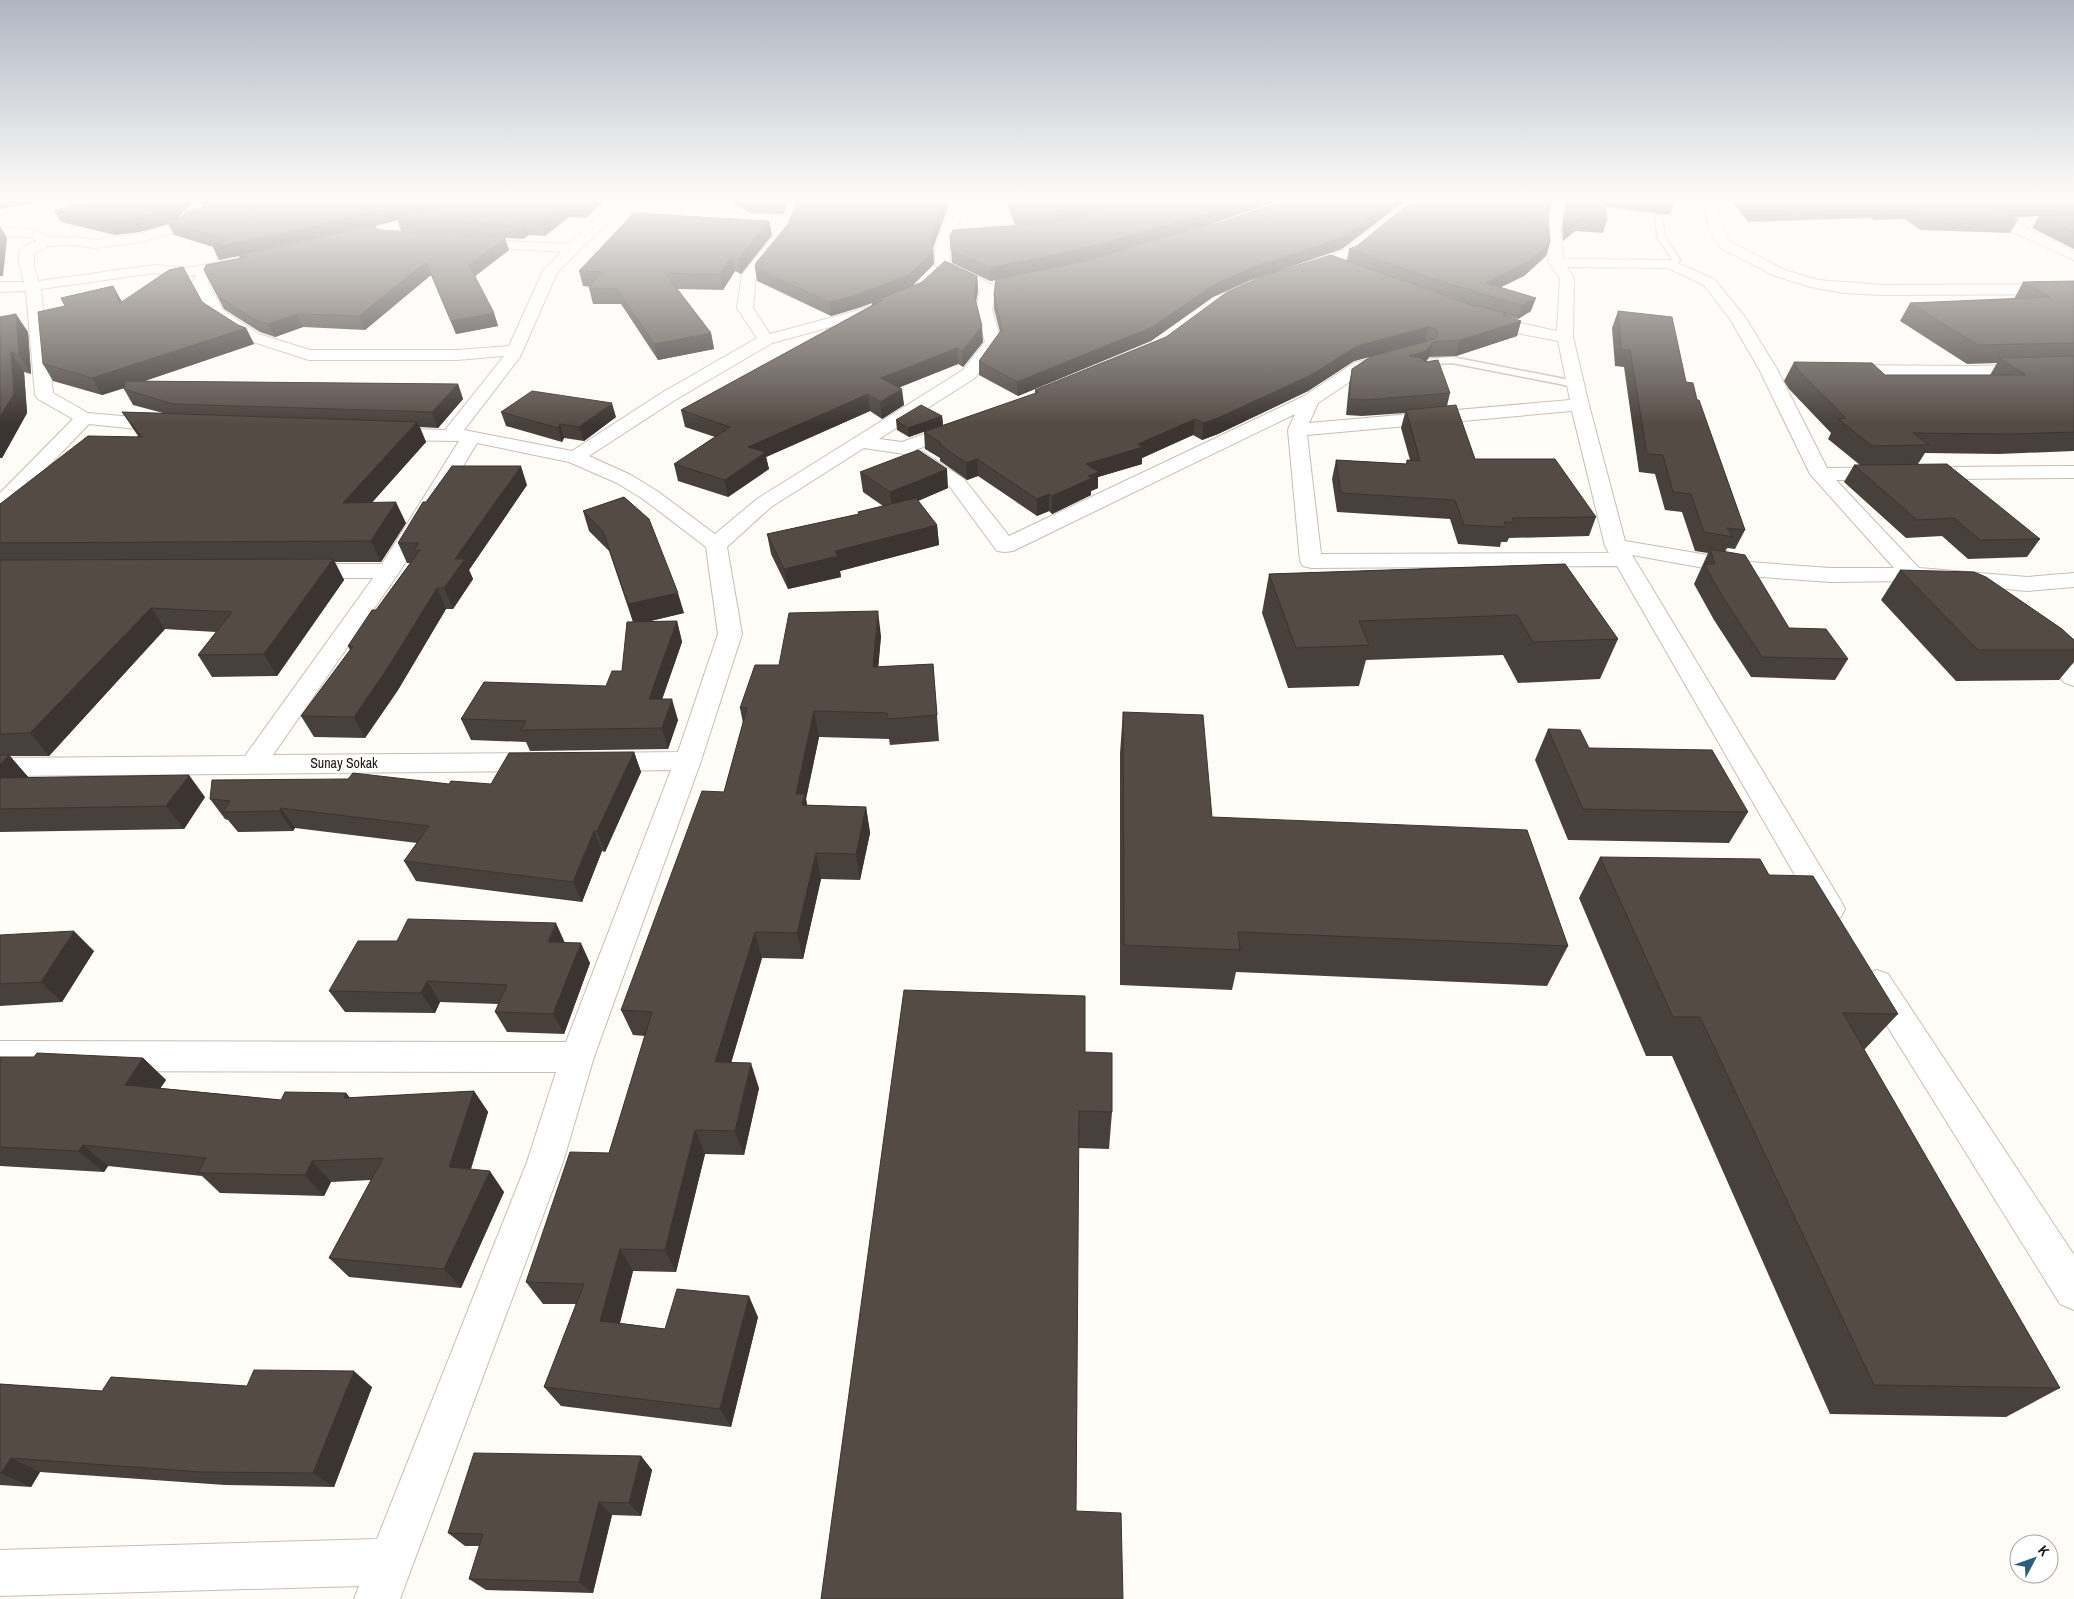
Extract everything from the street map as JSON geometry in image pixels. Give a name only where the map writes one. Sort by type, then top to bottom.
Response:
[{"type":"street","points":[[29,276],[44,396],[84,418],[148,426],[187,427]]},
{"type":"street","points":[[0,287],[32,286],[106,276]]},
{"type":"street","points":[[203,276],[200,283],[217,313],[253,337],[309,355],[457,355],[515,350]]},
{"type":"street","points":[[450,436],[512,358],[548,276]]},
{"type":"street","points":[[749,276],[745,308],[766,340]]},
{"type":"street","points":[[716,545],[764,503],[969,374],[993,342],[984,309],[993,287],[947,276]]},
{"type":"street","points":[[1565,276],[1567,278],[1565,337],[1578,395],[1620,553],[1845,932]]},
{"type":"street","points":[[1696,276],[1709,282],[1737,317],[1768,369],[1820,474],[1912,574],[1963,592],[1970,597]]},
{"type":"street","points":[[1789,276],[1816,284],[1882,290],[2074,289]]},
{"type":"street","points":[[575,457],[635,416],[693,380],[766,340],[865,313],[900,299]]},
{"type":"street","points":[[1467,313],[1522,329],[1565,337]]},
{"type":"street","points":[[860,442],[904,448],[957,483],[1005,546],[1310,400],[1360,367],[1415,351]]},
{"type":"street","points":[[1827,370],[1974,371],[2074,368]]},
{"type":"street","points":[[1768,369],[1788,369]]},
{"type":"street","points":[[1297,430],[1578,395]]},
{"type":"street","points":[[1310,400],[1297,430],[1311,561],[1620,553],[1749,569],[1830,575],[1912,574],[2027,584],[2074,580]]},
{"type":"street","points":[[0,505],[84,418]]},
{"type":"street","points":[[904,448],[978,420]]},
{"type":"street","points":[[0,1573],[384,1581],[545,1162],[577,1057],[688,761],[730,634],[716,545],[650,495],[624,479],[575,457],[472,436],[365,434]]},
{"type":"street","points":[[252,764],[389,571],[472,436]]},
{"type":"street","points":[[1820,474],[2074,472]]},
{"type":"street","points":[[279,572],[389,571]]},
{"type":"street","points":[[2024,636],[2047,653],[2074,678]]},
{"type":"street","name":"Sunay Sokak","points":[[0,767],[688,761]]},
{"type":"street","points":[[1866,965],[2074,1290]]},
{"type":"street","points":[[0,1056],[577,1057]]},
{"type":"lane","points":[[1424,374],[1432,361],[1452,360],[1578,395]]},
{"type":"building","points":[[161,276],[188,276],[202,302],[246,328],[92,378],[43,364],[38,312],[65,306],[61,298],[113,286],[120,303]]},
{"type":"building","points":[[207,276],[409,276],[359,316],[297,314],[268,324],[253,319],[218,296]]},
{"type":"building","points":[[432,276],[475,276],[494,313],[451,321]]},
{"type":"building","points":[[598,276],[667,276],[711,333],[654,344],[617,289],[589,288]]},
{"type":"building","points":[[772,276],[906,276],[857,295],[829,302]]},
{"type":"building","points":[[929,276],[977,276],[974,294],[982,326],[962,351],[957,348],[881,378],[902,389],[880,402],[868,394],[748,447],[766,452],[725,480],[674,464],[730,427],[681,410],[883,300],[872,302],[922,282]]},
{"type":"building","points":[[1013,276],[1234,276],[1215,284],[1152,327],[1017,382],[979,361],[1002,329],[994,295],[996,279]]},
{"type":"building","points":[[1264,276],[1389,276],[1472,305],[1506,313],[1503,315],[1521,321],[1460,340],[1433,342],[1426,351],[1409,356],[1421,358],[1425,362],[1438,360],[1450,393],[1365,400],[1349,399],[1352,369],[1370,357],[1435,339],[1438,335],[1436,329],[1428,327],[1357,346],[1311,375],[1220,417],[1204,423],[1195,419],[1138,444],[1143,447],[1086,464],[1099,472],[1088,476],[1092,478],[1052,496],[1049,494],[1037,499],[977,459],[966,463],[924,432],[1039,392],[1035,390],[1166,337],[1227,292]]},
{"type":"building","points":[[1425,276],[1500,276],[1486,283],[1536,298],[1522,305]]},
{"type":"building","points":[[2074,281],[2074,343],[1978,345],[1910,303],[2050,297],[2023,282]]},
{"type":"building","points":[[1618,311],[1672,317],[1686,382],[1693,383],[1697,400],[1699,400],[1745,530],[1727,528],[1733,537],[1704,532],[1691,494],[1673,492],[1663,455],[1647,454],[1630,350],[1621,349]]},
{"type":"building","points":[[16,314],[19,355],[11,352],[14,394],[0,417],[0,317]]},
{"type":"building","points":[[2074,356],[2074,432],[2012,434],[1913,433],[1929,445],[1872,446],[1838,419],[1846,418],[1798,370],[1794,362],[1872,363],[1885,375],[2026,375],[1999,358]]},
{"type":"building","points":[[126,381],[458,384],[432,412],[173,404],[124,389]]},
{"type":"building","points":[[532,391],[612,403],[579,427],[560,424],[558,428],[501,412]]},
{"type":"building","points":[[921,405],[942,416],[908,428],[896,420]]},
{"type":"building","points":[[1456,405],[1475,459],[1555,459],[1596,517],[1512,518],[1514,522],[1504,522],[1506,527],[1464,525],[1455,500],[1341,493],[1336,460],[1407,464],[1407,460],[1420,461],[1406,410]]},
{"type":"building","points":[[122,412],[417,422],[343,503],[396,502],[371,541],[0,543],[0,504],[88,436],[142,437]]},
{"type":"building","points":[[918,450],[947,469],[890,492],[860,472]]},
{"type":"building","points":[[1947,464],[2040,539],[1980,540],[1954,518],[1917,520],[1854,465]]},
{"type":"building","points":[[452,466],[521,466],[455,559],[465,559],[444,588],[437,588],[387,669],[354,717],[301,716],[353,646],[348,646],[372,610],[376,610],[420,550],[414,550],[419,543],[398,543],[423,502],[426,502]]},
{"type":"building","points":[[624,497],[649,519],[678,593],[628,604],[603,531],[583,511]]},
{"type":"building","points":[[916,498],[937,525],[835,551],[838,556],[784,569],[767,534],[859,514],[858,512]]},
{"type":"building","points":[[1710,549],[1745,555],[1789,628],[1826,629],[1848,659],[1762,657],[1724,599],[1704,564],[1715,564]]},
{"type":"building","points":[[333,559],[264,654],[198,655],[232,612],[151,608],[30,733],[0,734],[0,560]]},
{"type":"building","points":[[1565,564],[1618,639],[1533,642],[1517,615],[1359,621],[1369,645],[1296,648],[1269,574]]},
{"type":"building","points":[[1900,570],[1974,572],[1986,577],[2062,629],[2074,640],[2074,650],[1978,650]]},
{"type":"building","points":[[878,611],[873,667],[933,664],[937,715],[887,719],[887,713],[814,711],[796,794],[805,794],[802,805],[866,807],[856,854],[816,853],[797,933],[755,932],[715,1062],[751,1063],[735,1131],[695,1130],[665,1250],[620,1249],[600,1321],[665,1329],[677,1289],[749,1296],[720,1409],[544,1387],[584,1284],[526,1282],[570,1152],[609,1153],[652,1012],[621,1010],[702,791],[724,792],[747,708],[740,708],[755,665],[779,665],[789,613]]},
{"type":"building","points":[[677,621],[649,699],[672,699],[662,728],[521,730],[526,721],[461,719],[484,682],[606,686],[612,671],[622,671],[627,622]]},
{"type":"building","points":[[1123,712],[1203,715],[1212,817],[1527,830],[1568,946],[1238,932],[1240,950],[1124,945]]},
{"type":"building","points":[[1548,729],[1580,730],[1589,748],[1712,750],[1748,812],[1583,809]]},
{"type":"building","points":[[634,752],[597,831],[594,831],[573,882],[404,861],[429,826],[281,808],[279,811],[223,812],[230,801],[210,799],[212,780],[348,779],[353,773],[449,784],[451,781],[491,784],[509,753]]},
{"type":"building","points":[[0,755],[9,755],[0,765]]},
{"type":"building","points":[[189,775],[166,806],[0,809],[0,778]]},
{"type":"building","points":[[1600,857],[1760,859],[1769,875],[1813,876],[1898,1014],[1843,1013],[2060,1388],[1874,1385],[1700,1017],[1673,1017]]},
{"type":"building","points":[[408,919],[556,923],[548,942],[581,943],[553,1014],[495,1012],[507,985],[427,981],[421,993],[329,991],[358,941],[397,941]]},
{"type":"building","points":[[74,931],[41,982],[0,984],[0,935]]},
{"type":"building","points":[[904,990],[1085,996],[1085,1052],[1112,1053],[1112,1112],[1079,1111],[1076,1511],[1121,1513],[1123,1599],[821,1599]]},
{"type":"building","points":[[37,1053],[143,1058],[125,1085],[281,1100],[285,1092],[346,1093],[344,1098],[474,1091],[449,1167],[490,1171],[444,1269],[329,1258],[383,1158],[312,1161],[305,1175],[198,1173],[206,1158],[83,1145],[78,1151],[0,1147],[0,1057],[34,1057]]},
{"type":"building","points":[[254,1370],[354,1371],[313,1473],[201,1472],[11,1458],[0,1473],[0,1384],[102,1391],[111,1377],[247,1386]]},
{"type":"building","points":[[474,1453],[641,1456],[629,1503],[599,1502],[579,1582],[469,1579],[483,1534],[448,1533]]}]
